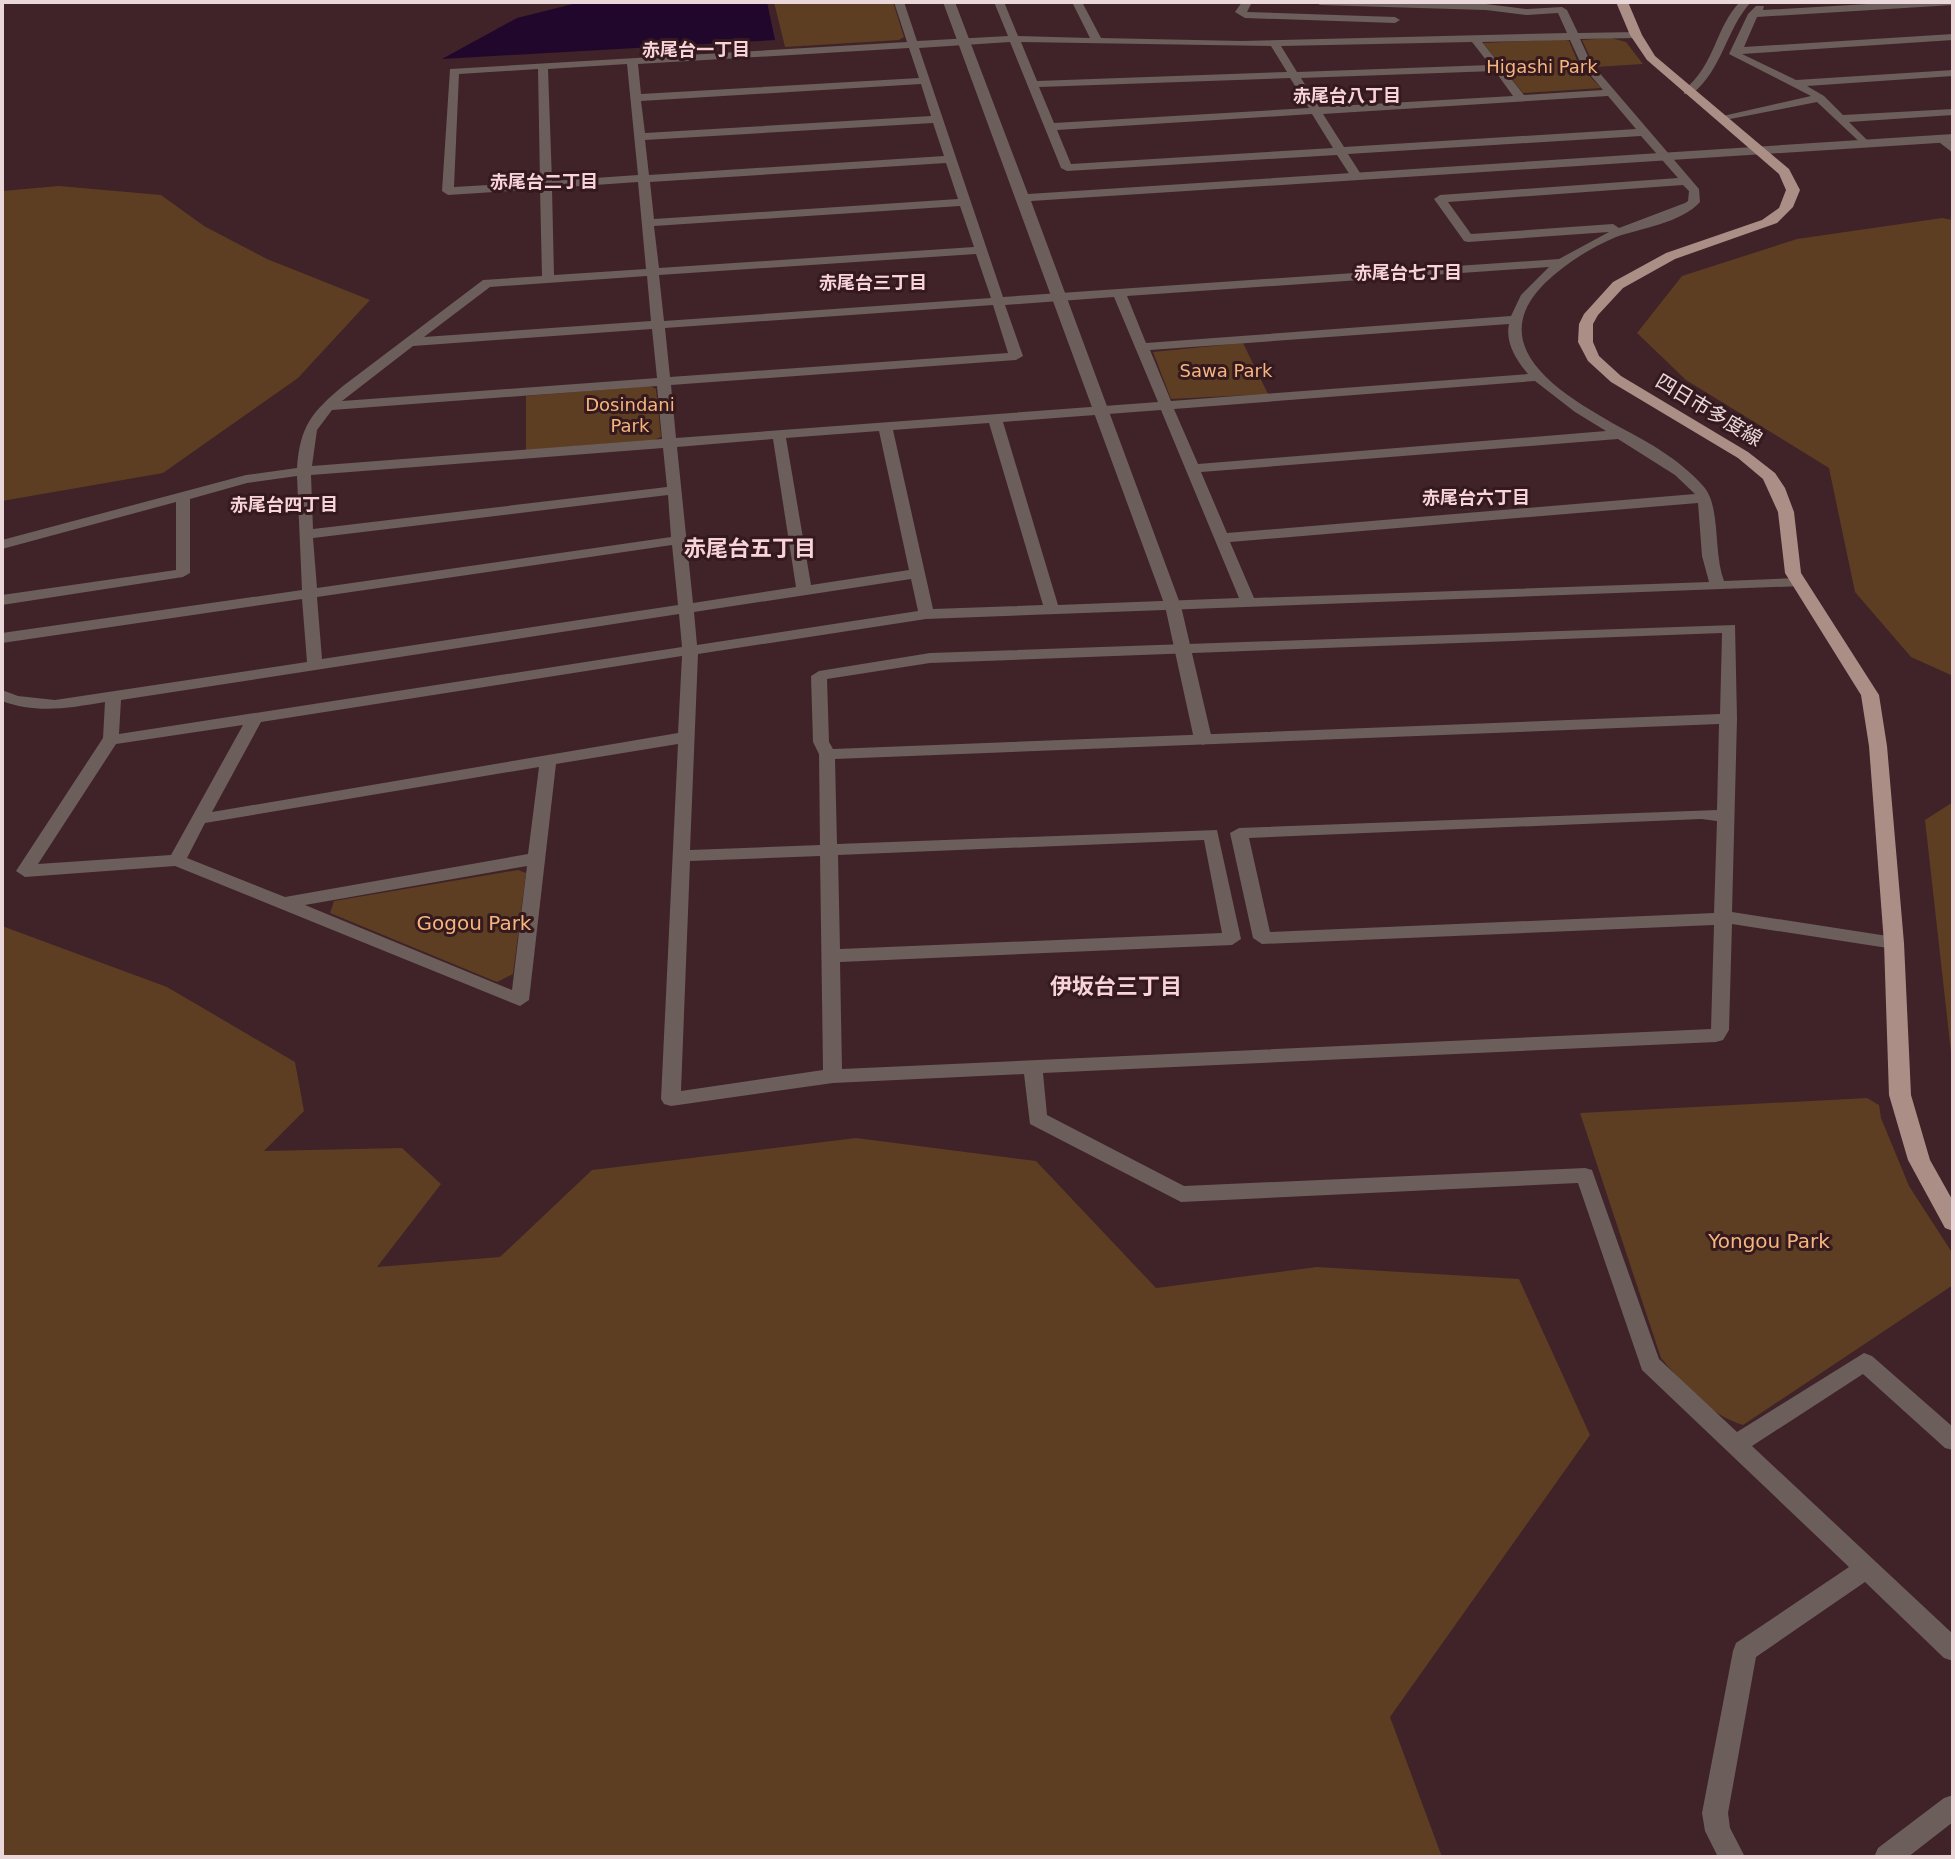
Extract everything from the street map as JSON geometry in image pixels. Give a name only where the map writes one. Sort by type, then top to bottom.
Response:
[{"type":"main road","name":"四日市多度線","points":[[1622,2],[1636,35],[1651,58],[1790,180],[1792,199],[1778,216],[1749,230],[1643,268],[1605,296],[1582,333],[1588,353],[1606,372],[1743,455],[1769,476],[1786,512],[1790,559],[1798,583],[1862,678],[1875,711],[1894,943],[1900,1095],[1919,1160],[1953,1222]]},
{"type":"street","points":[[328,406],[1016,356],[899,2]]},
{"type":"street","points":[[949,2],[1173,606],[1203,739]]},
{"type":"street","points":[[999,2],[1067,168],[1644,132]]},
{"type":"street","points":[[1077,2],[1096,39]]},
{"type":"street","points":[[1247,2],[1240,12],[1245,15],[1395,20]]},
{"type":"street","points":[[1320,2],[1486,7],[1527,12],[1562,10],[1586,64],[1695,191],[1694,202],[1689,206],[1628,227],[1591,244],[1564,262],[1531,291],[1513,320],[1515,347],[1535,377],[1583,411],[1687,474],[1704,498],[1709,560],[1718,585]]},
{"type":"street","points":[[1688,92],[1699,84],[1709,63],[1718,54],[1736,9],[1746,2]]},
{"type":"street","points":[[1769,2],[1753,14],[1734,54],[1820,98],[1865,144]]},
{"type":"street","points":[[1753,14],[1952,2]]},
{"type":"street","points":[[1387,5],[1405,40]]},
{"type":"street","points":[[951,159],[448,191],[454,71],[1015,39],[1274,43],[1636,35]]},
{"type":"street","points":[[1737,51],[1953,37]]},
{"type":"street","points":[[1474,38],[1521,98]]},
{"type":"street","points":[[1274,43],[1356,176]]},
{"type":"street","points":[[632,60],[690,651],[671,1099],[833,1076],[1716,1035],[1720,1030],[1730,628],[922,659],[819,676],[821,742],[827,754],[833,1076]]},
{"type":"street","points":[[543,65],[548,279]]},
{"type":"street","points":[[1033,84],[1498,68]]},
{"type":"street","points":[[1793,83],[1953,73]]},
{"type":"street","points":[[636,98],[925,81]]},
{"type":"street","points":[[1050,127],[1611,93]]},
{"type":"street","points":[[1720,118],[1820,98]]},
{"type":"street","points":[[1839,119],[1953,112]]},
{"type":"street","points":[[640,137],[937,119]]},
{"type":"street","points":[[1023,198],[1947,138],[1953,150]]},
{"type":"street","points":[[1628,227],[1468,238],[1440,199],[1687,181]]},
{"type":"street","points":[[648,223],[965,202]]},
{"type":"street","points":[[315,665],[304,471],[308,432],[328,406],[487,283],[980,250]]},
{"type":"street","points":[[411,342],[1564,262]]},
{"type":"street","points":[[1119,293],[1248,602]]},
{"type":"street","points":[[1143,347],[1513,320]]},
{"type":"street","points":[[2,545],[246,479],[304,471],[1535,377]]},
{"type":"street","points":[[995,419],[1052,610]]},
{"type":"street","points":[[885,427],[926,614]]},
{"type":"street","points":[[1192,469],[1624,434]]},
{"type":"street","points":[[779,435],[804,591]]},
{"type":"street","points":[[308,534],[675,490]]},
{"type":"street","points":[[2,600],[183,573],[183,496]]},
{"type":"street","points":[[1221,538],[1704,498]]},
{"type":"street","points":[[2,638],[679,540]]},
{"type":"street","points":[[2,695],[15,700],[55,705],[918,573]]},
{"type":"street","points":[[111,740],[926,614],[1798,583]]},
{"type":"street","points":[[113,696],[111,740],[25,871],[177,860],[520,1000],[548,761]]},
{"type":"street","points":[[177,860],[254,719]]},
{"type":"street","points":[[827,754],[1729,719]]},
{"type":"street","points":[[200,819],[687,737]]},
{"type":"street","points":[[1724,816],[1701,814],[1239,833],[1262,938],[1741,918],[1894,943]]},
{"type":"street","points":[[681,856],[1211,834],[1232,939],[831,956]]},
{"type":"street","points":[[285,903],[538,858]]},
{"type":"street","points":[[1033,1067],[1037,1119],[1181,1194],[1585,1175],[1650,1364],[1953,1650]]},
{"type":"street","points":[[1737,1444],[1864,1362],[1953,1441]]},
{"type":"street","points":[[1732,1857],[1718,1831],[1715,1813],[1745,1651],[1867,1567]]},
{"type":"street","points":[[1887,1857],[1953,1807]]},
{"type":"green space","points":[[774,2],[893,2],[904,37],[899,40],[785,47]]},
{"type":"green space","points":[[1611,38],[1626,42],[1643,64],[1595,67],[1582,40]]},
{"type":"green space","name":"Higashi Park","points":[[1569,41],[1579,65],[1601,88],[1523,93],[1483,43]]},
{"type":"green space","points":[[59,186],[161,195],[204,226],[267,259],[370,300],[298,378],[163,473],[2,501],[2,191]]},
{"type":"green space","points":[[1942,218],[1953,220],[1953,676],[1911,657],[1855,592],[1829,468],[1686,380],[1637,333],[1682,276],[1797,239]]},
{"type":"green space","name":"Sawa Park","points":[[1243,343],[1268,394],[1171,399],[1153,352]]},
{"type":"green space","name":"Dosindani Park","points":[[650,386],[656,389],[661,437],[526,450],[526,396]]},
{"type":"green space","points":[[1953,802],[1953,1070],[1925,820]]},
{"type":"green space","name":"Gogou Park","points":[[518,870],[526,873],[513,974],[497,982],[330,913],[334,901]]},
{"type":"green space","points":[[2,926],[167,987],[295,1062],[304,1111],[264,1151],[402,1148],[441,1184],[377,1267],[500,1257],[592,1170],[856,1138],[1036,1161],[1156,1288],[1317,1267],[1519,1279],[1590,1435],[1390,1717],[1442,1857],[2,1857]]},
{"type":"green space","name":"Yongou Park","points":[[1867,1098],[1879,1105],[1881,1118],[1909,1186],[1953,1254],[1953,1285],[1743,1425],[1731,1421],[1698,1398],[1661,1358],[1580,1113]]},
{"type":"shaded area","points":[[581,2],[767,2],[775,40],[442,59],[517,18]]},
{"type":"district","name":"赤尾台一丁目","points":[[696,50]]},
{"type":"district","name":"赤尾台八丁目","points":[[1347,96]]},
{"type":"district","name":"赤尾台二丁目","points":[[544,182]]},
{"type":"district","name":"赤尾台七丁目","points":[[1408,273]]},
{"type":"district","name":"赤尾台三丁目","points":[[873,283]]},
{"type":"district","name":"赤尾台六丁目","points":[[1476,498]]},
{"type":"district","name":"赤尾台四丁目","points":[[284,505]]},
{"type":"district","name":"赤尾台五丁目","points":[[750,548]]},
{"type":"district","name":"伊坂台三丁目","points":[[1116,986]]}]
